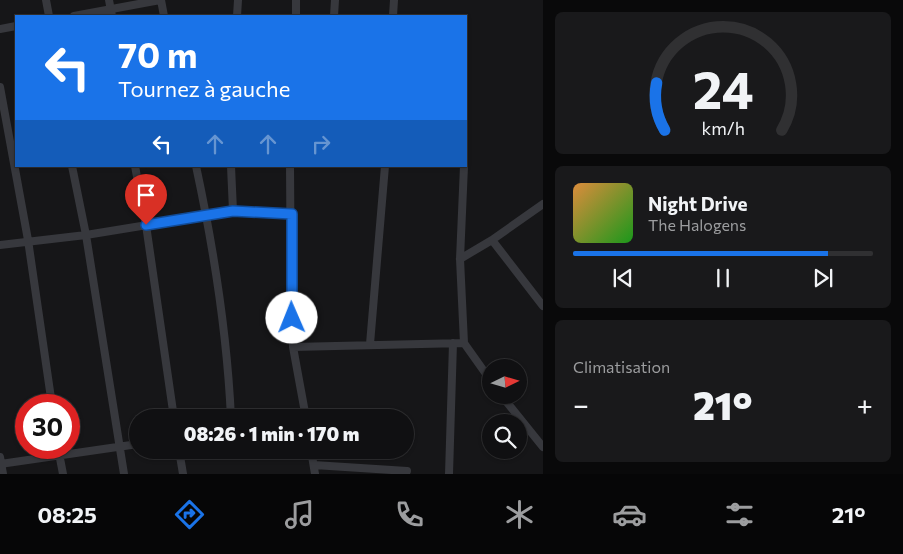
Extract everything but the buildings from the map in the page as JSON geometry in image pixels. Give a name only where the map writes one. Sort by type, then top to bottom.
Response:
[{"type":"street","points":[[46,0],[49,15]]},
{"type":"street","points":[[109,0],[111,13]]},
{"type":"street","points":[[86,15],[111,13],[160,0],[164,15]]},
{"type":"street","points":[[237,15],[238,0]]},
{"type":"street","points":[[296,0],[296,15]]},
{"type":"street","points":[[334,15],[335,0]]},
{"type":"street","points":[[393,15],[394,0]]},
{"type":"street","points":[[0,29],[15,26]]},
{"type":"street","points":[[0,87],[28,240],[50,394]]},
{"type":"street","points":[[72,167],[86,235],[124,474]]},
{"type":"street","points":[[135,167],[146,225],[173,409]]},
{"type":"street","points":[[196,167],[206,214],[228,353],[231,409]]},
{"type":"street","points":[[232,167],[233,211]]},
{"type":"street","points":[[370,344],[385,167]]},
{"type":"street","points":[[464,167],[460,259],[464,343],[482,368]]},
{"type":"street","points":[[292,168],[291,304],[293,347],[304,409]]},
{"type":"street","points":[[460,259],[492,240],[543,204]]},
{"type":"street","points":[[0,245],[28,240],[86,235],[233,211],[292,214]]},
{"type":"street","points":[[492,240],[543,306]]},
{"type":"street","points":[[449,474],[453,343]]},
{"type":"street","points":[[293,347],[464,343]]},
{"type":"street","points":[[508,404],[543,447]]},
{"type":"street","points":[[80,450],[129,445]]},
{"type":"street","points":[[3,474],[0,462],[18,459]]},
{"type":"street","points":[[60,459],[62,474]]},
{"type":"street","points":[[180,459],[183,474]]},
{"type":"street","points":[[313,459],[315,474]]},
{"type":"street","points":[[314,465],[407,471]]},
{"type":"route","points":[[146,225],[233,211],[292,214],[292,318]]}]
